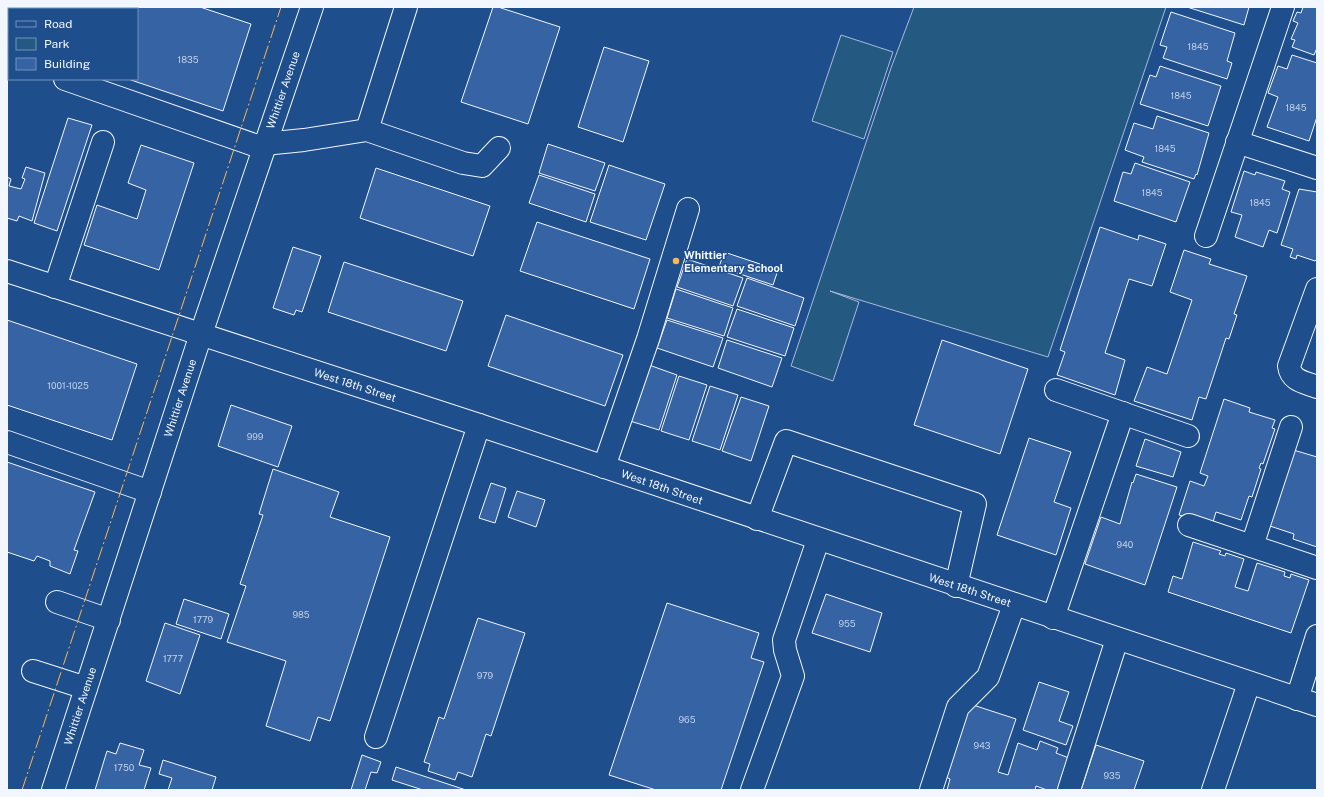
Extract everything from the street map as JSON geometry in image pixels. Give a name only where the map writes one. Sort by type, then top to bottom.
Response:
[{"type":"street","name":"Whittier Avenue","points":[[53,790],[201,334],[312,7]]},
{"type":"street","points":[[367,130],[406,7]]},
{"type":"street","points":[[1206,236],[1283,7]]},
{"type":"street","points":[[68,80],[264,146],[367,130],[463,163],[482,166],[499,148]]},
{"type":"street","points":[[55,287],[102,142]]},
{"type":"street","points":[[1237,142],[1317,168]]},
{"type":"street","points":[[604,467],[648,339],[688,209]]},
{"type":"street","name":"West 18th Street","points":[[7,271],[478,425],[818,540],[1307,702]]},
{"type":"street","points":[[1317,289],[1289,366],[1290,373],[1297,380],[1317,387]]},
{"type":"street","points":[[1056,390],[1188,436]]},
{"type":"street","points":[[1053,618],[1123,413]]},
{"type":"street","points":[[376,737],[478,425]]},
{"type":"street","points":[[1252,546],[1291,427]]},
{"type":"street","points":[[757,519],[786,441],[975,504],[956,586]]},
{"type":"street","points":[[7,442],[150,492]]},
{"type":"street","points":[[1189,525],[1317,568]]},
{"type":"street","points":[[752,790],[793,676],[785,650],[784,640],[818,540]]},
{"type":"street","points":[[57,602],[109,620]]},
{"type":"street","points":[[932,790],[958,707],[988,676],[1014,605]]},
{"type":"street","points":[[1307,702],[1317,636]]},
{"type":"street","points":[[1069,790],[1117,639]]},
{"type":"street","points":[[33,671],[86,688]]},
{"type":"street","points":[[1214,790],[1249,683]]},
{"type":"green space","points":[[914,7],[1166,7],[1048,357],[830,291],[859,302],[833,381],[791,366],[891,68]]},
{"type":"green space","points":[[841,35],[893,52],[864,139],[812,121]]},
{"type":"building","points":[[7,7],[200,7],[251,24],[223,111],[131,80],[138,80],[138,8],[8,8],[7,39]]},
{"type":"building","points":[[493,7],[498,7],[560,27],[528,124],[461,102]]},
{"type":"building","points":[[1187,7],[1249,7],[1244,25]]},
{"type":"building","points":[[1303,7],[1317,7],[1317,48],[1314,55],[1292,47],[1295,40],[1291,39],[1298,23],[1293,21],[1297,12],[1301,13]]},
{"type":"building","points":[[1171,12],[1235,33],[1227,61],[1232,63],[1227,79],[1163,58],[1167,47],[1160,45]]},
{"type":"building","points":[[604,47],[649,61],[623,142],[578,127]]},
{"type":"building","points":[[1292,55],[1317,63],[1317,117],[1309,141],[1267,127],[1278,97],[1268,93],[1278,66],[1287,69]]},
{"type":"building","points":[[1160,66],[1221,86],[1208,126],[1140,104],[1150,75],[1156,77]]},
{"type":"building","points":[[1157,116],[1209,133],[1197,175],[1196,174],[1194,179],[1142,162],[1144,157],[1125,150],[1134,123],[1153,129]]},
{"type":"building","points":[[68,118],[92,125],[57,231],[34,223]]},
{"type":"building","points":[[548,144],[605,163],[595,191],[539,173]]},
{"type":"building","points":[[141,145],[194,163],[159,270],[84,245],[97,205],[137,219],[146,190],[128,183]]},
{"type":"building","points":[[1135,163],[1190,182],[1176,222],[1114,201],[1123,172],[1131,174]]},
{"type":"building","points":[[609,165],[665,184],[646,240],[590,222]]},
{"type":"building","points":[[26,167],[45,173],[32,221],[19,216],[17,221],[7,218],[7,177],[11,179],[9,186],[21,189],[25,179],[22,178]]},
{"type":"building","points":[[376,168],[490,206],[473,256],[360,218]]},
{"type":"building","points":[[1244,171],[1255,175],[1256,172],[1285,181],[1282,189],[1290,192],[1277,233],[1269,230],[1263,247],[1235,237],[1242,215],[1231,212]]},
{"type":"building","points":[[539,175],[595,194],[586,222],[529,203]]},
{"type":"building","points":[[1299,189],[1317,192],[1317,259],[1315,261],[1297,255],[1296,259],[1290,257],[1293,249],[1281,245]]},
{"type":"building","points":[[537,222],[650,259],[634,309],[520,271]]},
{"type":"building","points":[[1100,227],[1138,240],[1139,235],[1166,244],[1152,286],[1129,279],[1105,353],[1125,360],[1115,395],[1057,375],[1065,352],[1060,350]]},
{"type":"building","points":[[293,247],[321,256],[302,312],[296,310],[294,315],[273,308]]},
{"type":"building","points":[[1184,250],[1211,259],[1209,264],[1247,276],[1234,314],[1237,315],[1229,339],[1226,338],[1206,399],[1199,397],[1192,420],[1134,401],[1147,367],[1167,374],[1192,300],[1170,292]]},
{"type":"building","name":"Whittier Elementary School","points":[[724,252],[778,270],[773,285],[719,267]]},
{"type":"building","name":"Whittier Elementary School","points":[[687,259],[743,278],[733,306],[677,287]]},
{"type":"building","points":[[344,262],[463,301],[446,351],[328,312]]},
{"type":"building","name":"Whittier Elementary School","points":[[747,278],[804,298],[795,326],[737,306]]},
{"type":"building","name":"Whittier Elementary School","points":[[676,289],[733,308],[724,336],[667,318]]},
{"type":"building","points":[[737,309],[794,328],[785,356],[727,337]]},
{"type":"building","points":[[506,315],[623,355],[605,406],[488,366]]},
{"type":"building","points":[[7,320],[137,364],[112,440],[7,405]]},
{"type":"building","points":[[667,320],[723,338],[713,367],[657,348]]},
{"type":"building","points":[[727,340],[782,358],[772,387],[718,368]]},
{"type":"building","points":[[942,340],[1028,369],[1000,454],[914,425]]},
{"type":"building","points":[[649,365],[677,375],[659,430],[630,421]]},
{"type":"building","points":[[679,376],[707,385],[689,440],[661,431]]},
{"type":"building","points":[[710,386],[738,395],[720,450],[692,441]]},
{"type":"building","points":[[741,397],[769,406],[751,461],[722,451]]},
{"type":"building","points":[[1224,399],[1250,408],[1249,412],[1275,420],[1272,428],[1275,429],[1263,464],[1261,463],[1259,468],[1261,469],[1252,497],[1249,496],[1241,520],[1216,512],[1212,525],[1179,515],[1190,481],[1204,486],[1208,476],[1200,473]]},
{"type":"building","points":[[231,405],[292,426],[278,467],[218,446]]},
{"type":"building","points":[[1029,438],[1071,452],[1054,502],[1071,508],[1056,555],[997,535]]},
{"type":"building","points":[[1145,439],[1181,452],[1173,477],[1136,466]]},
{"type":"building","points":[[1290,449],[1317,457],[1317,547],[1293,539],[1294,534],[1270,526]]},
{"type":"building","points":[[7,462],[95,492],[74,550],[78,551],[70,574],[50,566],[50,561],[37,556],[34,561],[7,552]]},
{"type":"building","points":[[273,469],[339,492],[330,517],[390,537],[330,721],[318,717],[310,741],[266,726],[286,661],[227,642],[246,586],[240,584],[263,515],[259,514]]},
{"type":"building","points":[[1136,474],[1177,487],[1145,585],[1085,564],[1101,517],[1120,524],[1132,482],[1133,483]]},
{"type":"building","points":[[491,483],[506,488],[495,523],[479,518]]},
{"type":"building","points":[[517,491],[545,500],[536,527],[508,517]]},
{"type":"building","points":[[1193,542],[1221,551],[1219,554],[1225,556],[1226,553],[1244,559],[1235,587],[1248,591],[1257,563],[1285,572],[1284,576],[1290,578],[1291,574],[1309,580],[1291,633],[1168,592],[1173,576],[1182,579]]},
{"type":"building","points":[[826,594],[882,613],[870,652],[812,633]]},
{"type":"building","points":[[184,599],[229,614],[221,639],[176,624]]},
{"type":"building","points":[[667,603],[759,633],[751,658],[764,662],[721,790],[656,790],[609,775]]},
{"type":"building","points":[[478,618],[525,633],[491,736],[486,734],[472,777],[458,772],[455,780],[428,771],[430,764],[424,762],[439,717],[444,719]]},
{"type":"building","points":[[165,623],[200,635],[180,694],[146,681]]},
{"type":"building","points":[[1039,682],[1069,692],[1059,721],[1073,726],[1066,745],[1023,730]]},
{"type":"building","points":[[970,704],[1016,719],[998,772],[1008,775],[1018,743],[1037,750],[1040,741],[1058,748],[1056,753],[1069,758],[1058,790],[1047,790],[1036,786],[1035,790],[947,790],[950,779],[946,777]]},
{"type":"building","points":[[120,743],[144,750],[139,765],[151,768],[144,790],[95,790],[107,751],[116,754]]},
{"type":"building","points":[[1096,745],[1144,761],[1134,790],[1081,790]]},
{"type":"building","points":[[362,755],[381,762],[377,773],[371,772],[365,790],[351,790]]},
{"type":"building","points":[[163,760],[216,777],[212,790],[168,790],[172,778],[159,774]]},
{"type":"building","points":[[396,767],[466,790],[423,790],[392,780]]},
{"type":"power","points":[[22,790],[281,7]]},
{"type":"place","name":"Whittier Elementary School","points":[[676,261]]}]
